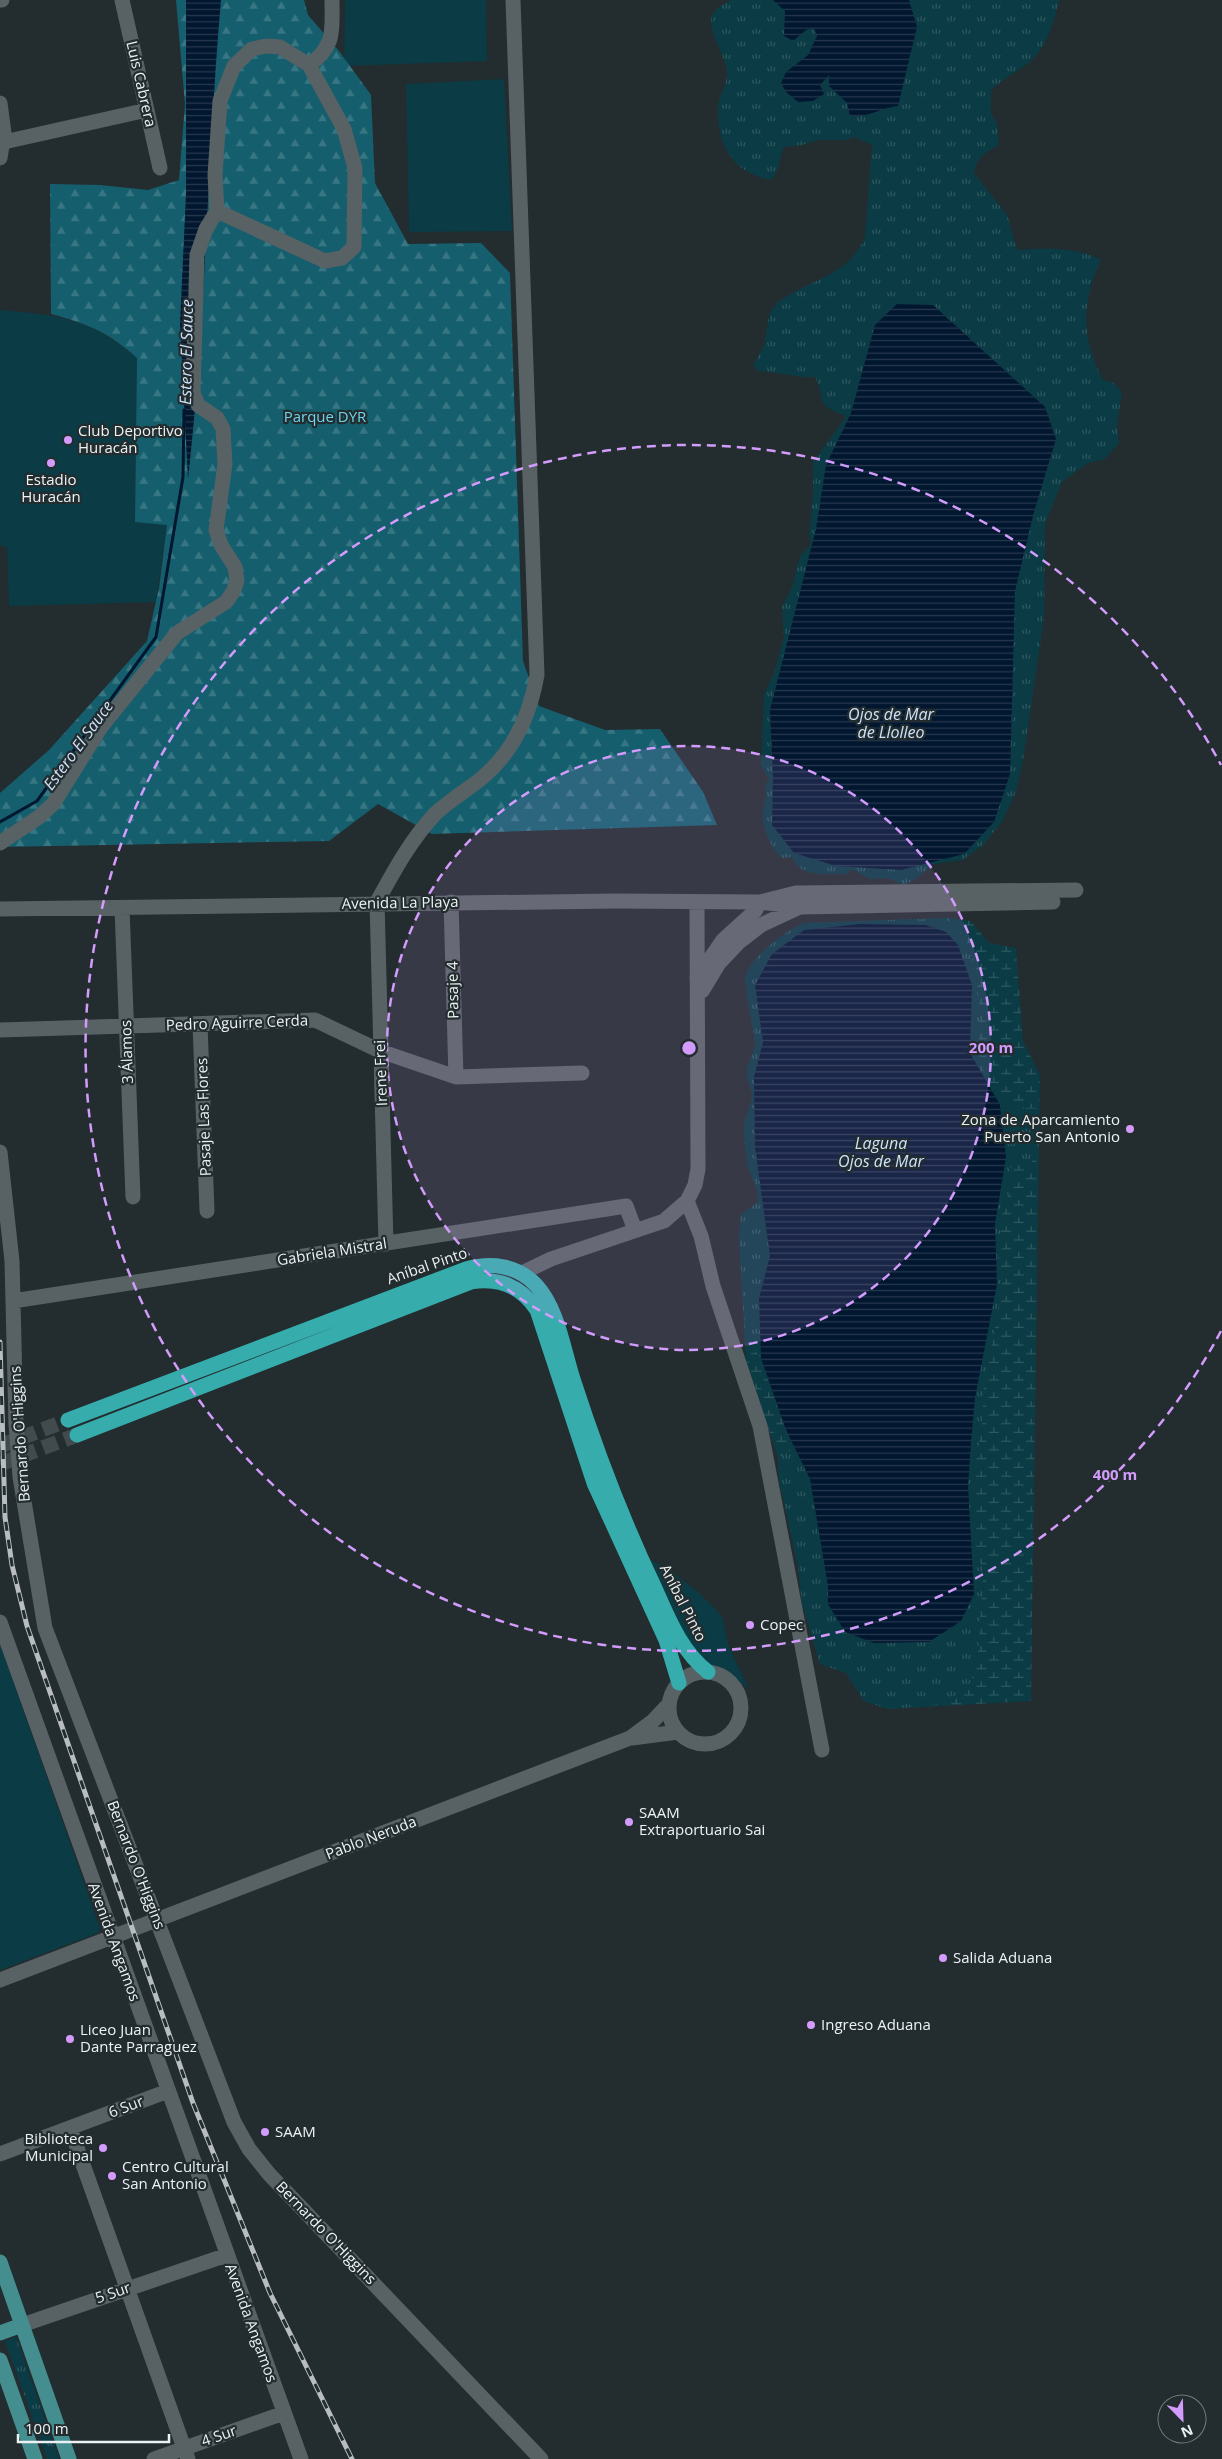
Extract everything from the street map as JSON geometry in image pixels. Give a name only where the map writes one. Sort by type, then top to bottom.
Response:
[{"type":"highway","name":"Aníbal Pinto","points":[[68,1420],[466,1269],[496,1266],[522,1273],[537,1286],[553,1312],[598,1453],[630,1535],[683,1645],[708,1672]]},
{"type":"highway","points":[[506,1283],[522,1273]]},
{"type":"highway","name":"Aníbal Pinto","points":[[77,1435],[470,1282],[489,1280],[506,1283],[521,1291],[537,1310],[592,1476],[619,1540],[666,1640],[679,1683]]},
{"type":"main road","points":[[0,2262],[69,2459]]},
{"type":"main road","name":"5 Sur","points":[[0,2333],[22,2325]]},
{"type":"main road","points":[[0,2360],[35,2459]]},
{"type":"street","name":"Luis Cabrera","points":[[122,0],[160,168]]},
{"type":"street","points":[[309,65],[320,57],[332,40],[332,0]]},
{"type":"street","points":[[377,902],[404,854],[425,826],[450,801],[487,774],[511,744],[526,717],[537,675],[513,0]]},
{"type":"street","points":[[0,843],[46,812],[101,727],[173,638],[190,623],[226,602],[236,586],[235,567],[221,545],[216,530],[225,464],[223,429],[217,418],[198,405],[194,393],[197,255],[202,237],[217,211],[215,174],[220,101],[234,66],[246,53],[266,46],[285,49],[309,65],[344,128],[351,148],[356,178],[354,247],[342,258],[325,260],[217,211]]},
{"type":"street","points":[[0,103],[4,124],[4,142],[0,158]]},
{"type":"street","points":[[4,142],[147,110]]},
{"type":"street","points":[[697,980],[723,940],[755,911],[760,902],[796,893],[1076,890]]},
{"type":"street","name":"Avenida La Playa","points":[[1,906],[122,908],[377,902],[614,900],[697,903],[760,902],[800,907],[1053,902]]},
{"type":"street","name":"Irene Frei","points":[[377,902],[386,1244]]},
{"type":"street","name":"Pasaje 4","points":[[451,902],[456,1078]]},
{"type":"street","points":[[522,1273],[551,1259],[664,1221],[687,1200],[695,1185],[698,1169],[697,903]]},
{"type":"street","points":[[697,1004],[711,975],[739,942],[761,925],[800,907]]},
{"type":"street","name":"3 Álamos","points":[[122,908],[133,1197]]},
{"type":"street","name":"Pedro Aguirre Cerda","points":[[0,1030],[316,1020],[380,1051],[456,1078],[582,1073]]},
{"type":"street","name":"Pasaje Las Flores","points":[[200,1024],[207,1211]]},
{"type":"street","name":"Bernardo O'Higgins","points":[[0,1152],[12,1261],[16,1424],[20,1477],[45,1628],[234,2122],[249,2149],[269,2174],[541,2459]]},
{"type":"street","points":[[687,1200],[701,1236],[713,1286],[760,1426],[822,1750]]},
{"type":"street","name":"Gabriela Mistral","points":[[13,1301],[626,1206],[635,1230]]},
{"type":"street","name":"Avenida Angamos","points":[[0,1622],[301,2459]]},
{"type":"street","points":[[708,1672],[721,1676],[737,1690],[742,1711],[737,1725],[728,1737],[707,1745],[691,1742],[678,1732],[670,1719],[669,1704],[674,1689],[679,1683],[692,1674],[708,1672]]},
{"type":"street","name":"Pablo Neruda","points":[[630,1738],[653,1721],[669,1704]]},
{"type":"street","name":"Pablo Neruda","points":[[0,1980],[630,1738],[678,1732]]},
{"type":"street","name":"6 Sur","points":[[0,2154],[168,2091]]},
{"type":"street","points":[[70,2128],[186,2454]]},
{"type":"street","name":"5 Sur","points":[[22,2325],[227,2255]]},
{"type":"street","name":"4 Sur","points":[[154,2459],[186,2454],[284,2413]]},
{"type":"green space","name":"Parque DYR","points":[[176,0],[304,0],[308,15],[339,51],[371,95],[375,183],[408,244],[481,243],[510,273],[523,661],[539,706],[605,730],[660,729],[703,792],[717,825],[432,834],[378,804],[329,841],[0,847],[0,793],[49,750],[147,641],[159,588],[167,525],[135,522],[137,358],[107,335],[76,321],[51,314],[50,184],[100,185],[148,190],[179,180],[185,104]]},
{"type":"green space","points":[[345,0],[486,0],[487,61],[344,66]]},
{"type":"green space","points":[[731,0],[1059,0],[1050,32],[1037,54],[1027,64],[991,90],[991,113],[997,124],[999,145],[979,159],[974,173],[1007,215],[1017,250],[1049,249],[1071,251],[1101,260],[1094,276],[1087,306],[1087,335],[1096,365],[1103,380],[1114,383],[1122,392],[1117,425],[1119,443],[1105,459],[1088,463],[1062,482],[1045,524],[1044,618],[1023,761],[1016,792],[1002,822],[982,846],[963,860],[934,864],[914,880],[903,885],[888,878],[870,879],[852,869],[847,874],[823,874],[801,869],[792,857],[782,858],[778,854],[768,837],[764,824],[765,784],[770,780],[761,766],[764,694],[774,673],[784,637],[782,607],[792,587],[800,556],[811,544],[809,535],[813,493],[813,462],[845,418],[844,415],[824,404],[815,377],[800,377],[758,371],[753,365],[764,345],[769,316],[774,306],[790,294],[838,269],[849,261],[858,250],[865,237],[872,145],[854,137],[847,140],[818,140],[802,145],[784,147],[778,168],[771,180],[747,171],[737,164],[724,146],[718,122],[718,108],[727,71],[711,24],[715,11]]},
{"type":"green space","points":[[504,79],[512,231],[409,232],[406,84]]},
{"type":"green space","name":"Club Deportivo Huracán","points":[[0,310],[39,314],[73,321],[104,334],[137,358],[135,522],[167,524],[156,602],[9,606],[7,548],[0,545]]},
{"type":"green space","name":"Laguna Ojos de Mar","points":[[948,918],[971,921],[989,943],[1016,948],[1023,1041],[1040,1075],[1031,1701],[888,1709],[864,1701],[846,1673],[820,1664],[802,1603],[798,1566],[779,1479],[778,1458],[746,1360],[739,1237],[741,1215],[759,1201],[748,1165],[744,1137],[744,1124],[752,1098],[747,1072],[755,1043],[745,980],[746,975],[756,959],[771,944],[797,926],[805,923]],"holes":[[[770,1256],[786,1430],[761,1358]]]},
{"type":"green space","name":"Laguna Ojos de Mar","points":[[948,918],[967,942],[976,974],[979,1002],[979,1053],[982,1067],[1001,1100],[1012,1107],[1038,1109],[1039,1150],[1031,1163],[1013,1165],[1010,1169],[1009,1193],[1002,1218],[1003,1246],[999,1256],[1002,1292],[984,1385],[982,1425],[976,1461],[975,1547],[983,1571],[977,1667],[969,1684],[960,1695],[936,1705],[888,1709],[864,1701],[846,1673],[820,1664],[802,1603],[798,1566],[779,1479],[778,1458],[790,1451],[786,1430],[761,1358],[746,1340],[739,1237],[741,1215],[759,1201],[748,1165],[744,1137],[744,1124],[752,1098],[747,1072],[755,1043],[745,980],[750,967],[771,944],[797,926],[805,923]]},
{"type":"green space","points":[[651,1560],[673,1572],[699,1593],[722,1616],[729,1647],[749,1689],[732,1676],[712,1667],[689,1644]]},
{"type":"green space","points":[[0,1644],[100,1928],[98,1933],[0,1970]]},
{"type":"green space","points":[[16,2337],[59,2459],[47,2459],[5,2341]]},
{"type":"water","points":[[186,0],[221,0],[212,120],[199,360],[188,479],[180,324],[186,193]]},
{"type":"water","points":[[773,0],[909,0],[917,27],[898,106],[862,116],[850,116],[847,103],[829,86],[829,75],[820,85],[824,94],[813,101],[798,102],[786,92],[781,83],[786,72],[808,55],[817,36],[814,28],[806,30],[793,41],[784,36],[785,11]]},
{"type":"water","name":"Ojos de Mar de Llolleo","points":[[897,304],[933,305],[1045,407],[1056,439],[1034,512],[1015,591],[1010,774],[994,822],[964,854],[901,870],[836,866],[794,853],[772,825],[773,778],[770,710],[816,529],[826,465],[851,413],[875,325]]},
{"type":"water","name":"Laguna Ojos de Mar","points":[[860,924],[926,925],[946,932],[958,945],[972,985],[970,1053],[1000,1105],[1006,1157],[995,1224],[997,1284],[975,1398],[971,1442],[968,1486],[974,1594],[961,1621],[929,1642],[874,1643],[845,1632],[828,1604],[828,1586],[810,1479],[786,1430],[761,1358],[759,1298],[770,1256],[755,1147],[754,1077],[763,1042],[755,985],[772,954],[804,930]]},
{"type":"waterway","name":"Estero El Sauce","points":[[0,822],[37,801],[156,637],[183,477],[184,410]]},
{"type":"tunnel","points":[[0,1446],[68,1420]]},
{"type":"tunnel","points":[[0,1464],[77,1435]]},
{"type":"railway","points":[[0,1342],[5,1517],[12,1565],[27,1626],[193,2103],[270,2293],[352,2459]]},
{"type":"place","name":"Club Deportivo Huracán","points":[[68,440]]},
{"type":"place","name":"Estadio Huracán","points":[[51,463]]},
{"type":"place","name":"Zona de Aparcamiento Puerto San Antonio","points":[[1130,1129]]},
{"type":"place","name":"Copec","points":[[750,1625]]},
{"type":"place","name":"SAAM Extraportuario Sai","points":[[629,1822]]},
{"type":"place","name":"Salida Aduana","points":[[943,1958]]},
{"type":"place","name":"Ingreso Aduana","points":[[811,2025]]},
{"type":"place","name":"Liceo Juan Dante Parraguez","points":[[70,2039]]},
{"type":"place","name":"SAAM","points":[[265,2132]]},
{"type":"place","name":"Biblioteca Municipal","points":[[103,2148]]},
{"type":"place","name":"Centro Cultural San Antonio","points":[[112,2176]]}]
